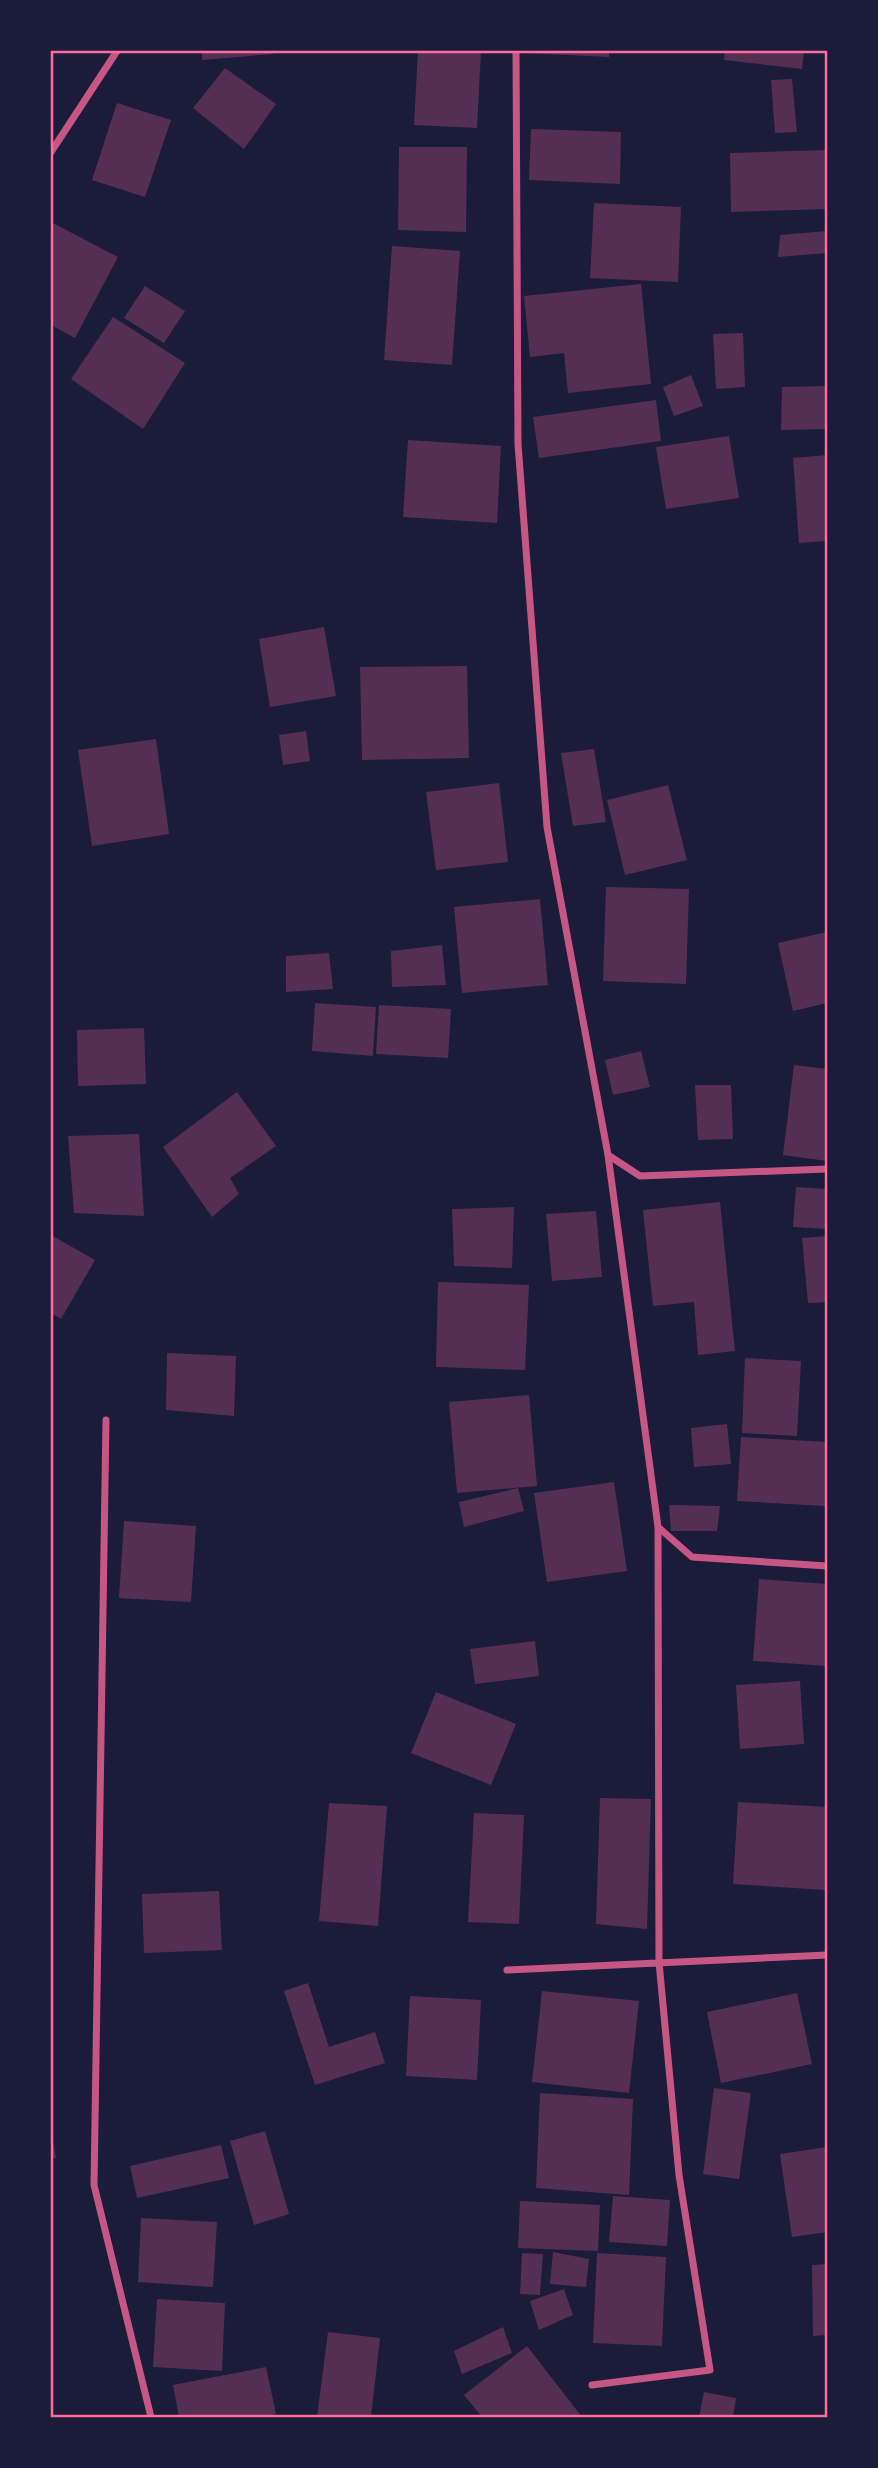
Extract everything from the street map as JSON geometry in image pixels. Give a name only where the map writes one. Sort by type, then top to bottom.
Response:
[{"type":"street","points":[[51,152],[117,51]]},
{"type":"street","points":[[516,51],[518,444],[547,827],[608,1155],[658,1527],[660,1962],[679,2175],[710,2370],[592,2385]]},
{"type":"street","points":[[608,1155],[640,1175],[827,1169]]},
{"type":"street","points":[[106,1420],[94,2185],[151,2417]]},
{"type":"street","points":[[658,1527],[691,1557],[827,1566]]},
{"type":"street","points":[[507,1970],[827,1955]]},
{"type":"building","points":[[202,51],[273,51],[273,54],[202,60]]},
{"type":"building","points":[[418,51],[481,51],[477,128],[414,125]]},
{"type":"building","points":[[609,51],[609,57],[526,53]]},
{"type":"building","points":[[725,51],[804,51],[802,69],[724,60]]},
{"type":"building","points":[[225,68],[276,104],[244,149],[193,108]]},
{"type":"building","points":[[792,79],[797,132],[775,133],[771,80]]},
{"type":"building","points":[[117,103],[171,120],[145,197],[92,180]]},
{"type":"building","points":[[531,129],[621,132],[620,184],[529,180]]},
{"type":"building","points":[[399,147],[467,147],[466,232],[398,230]]},
{"type":"building","points":[[827,150],[827,209],[731,212],[730,153]]},
{"type":"building","points":[[594,203],[681,207],[678,282],[590,278]]},
{"type":"building","points":[[51,222],[118,257],[75,338],[51,325]]},
{"type":"building","points":[[827,231],[827,253],[778,257],[780,235]]},
{"type":"building","points":[[392,246],[460,251],[452,365],[384,360]]},
{"type":"building","points":[[641,284],[651,384],[568,393],[564,353],[530,357],[524,296]]},
{"type":"building","points":[[145,286],[185,311],[164,343],[124,318]]},
{"type":"building","points":[[113,317],[185,363],[143,429],[71,379]]},
{"type":"building","points":[[743,333],[745,387],[716,389],[713,334]]},
{"type":"building","points":[[691,375],[703,406],[674,416],[663,387]]},
{"type":"building","points":[[827,386],[827,429],[781,430],[782,387]]},
{"type":"building","points":[[656,400],[661,441],[539,458],[533,417]]},
{"type":"building","points":[[729,436],[739,498],[666,509],[656,447]]},
{"type":"building","points":[[408,440],[501,446],[497,523],[403,517]]},
{"type":"building","points":[[827,455],[827,541],[799,543],[793,458]]},
{"type":"building","points":[[324,627],[336,696],[270,707],[259,639]]},
{"type":"building","points":[[467,666],[469,758],[362,760],[360,667]]},
{"type":"building","points":[[306,731],[310,761],[283,765],[279,735]]},
{"type":"building","points":[[156,739],[169,834],[92,846],[78,750]]},
{"type":"building","points":[[594,749],[606,822],[573,826],[561,753]]},
{"type":"building","points":[[499,783],[508,862],[436,870],[426,792]]},
{"type":"building","points":[[668,785],[687,860],[625,875],[607,800]]},
{"type":"building","points":[[606,887],[689,889],[686,984],[603,981]]},
{"type":"building","points":[[540,899],[548,985],[462,993],[454,907]]},
{"type":"building","points":[[827,932],[827,1003],[793,1011],[778,943]]},
{"type":"building","points":[[442,945],[446,985],[392,987],[391,951]]},
{"type":"building","points":[[329,953],[333,989],[286,992],[286,956]]},
{"type":"building","points":[[315,1003],[376,1007],[373,1056],[312,1051]]},
{"type":"building","points":[[379,1005],[451,1009],[448,1058],[376,1054]]},
{"type":"building","points":[[144,1028],[146,1084],[78,1086],[77,1030]]},
{"type":"building","points":[[641,1051],[650,1087],[613,1095],[605,1060]]},
{"type":"building","points":[[794,1065],[827,1069],[827,1161],[783,1155]]},
{"type":"building","points":[[695,1085],[731,1085],[733,1139],[698,1140]]},
{"type":"building","points":[[237,1092],[276,1146],[230,1178],[239,1194],[212,1217],[163,1147]]},
{"type":"building","points":[[139,1134],[144,1216],[74,1213],[68,1136]]},
{"type":"building","points":[[796,1187],[827,1189],[827,1229],[793,1227]]},
{"type":"building","points":[[720,1202],[735,1351],[698,1355],[694,1302],[653,1306],[643,1210]]},
{"type":"building","points":[[514,1207],[512,1268],[454,1266],[452,1209]]},
{"type":"building","points":[[596,1211],[602,1277],[552,1281],[546,1214]]},
{"type":"building","points":[[51,1235],[95,1260],[61,1319],[51,1313]]},
{"type":"building","points":[[827,1236],[827,1302],[808,1303],[802,1238]]},
{"type":"building","points":[[438,1282],[529,1285],[525,1370],[436,1367]]},
{"type":"building","points":[[167,1353],[236,1356],[234,1416],[166,1410]]},
{"type":"building","points":[[745,1358],[801,1361],[797,1436],[742,1433]]},
{"type":"building","points":[[529,1395],[537,1486],[457,1493],[449,1402]]},
{"type":"building","points":[[727,1424],[731,1464],[694,1467],[691,1428]]},
{"type":"building","points":[[741,1437],[827,1442],[825,1506],[737,1501]]},
{"type":"building","points":[[614,1482],[627,1571],[547,1582],[534,1493]]},
{"type":"building","points":[[518,1488],[524,1511],[464,1527],[459,1502]]},
{"type":"building","points":[[669,1505],[720,1506],[717,1531],[671,1531]]},
{"type":"building","points":[[124,1521],[196,1526],[191,1602],[119,1598]]},
{"type":"building","points":[[759,1579],[827,1584],[827,1666],[753,1661]]},
{"type":"building","points":[[535,1641],[539,1676],[475,1684],[470,1649]]},
{"type":"building","points":[[800,1681],[804,1744],[740,1749],[736,1685]]},
{"type":"building","points":[[436,1692],[516,1724],[491,1785],[411,1753]]},
{"type":"building","points":[[600,1798],[651,1799],[647,1929],[596,1924]]},
{"type":"building","points":[[738,1802],[827,1807],[825,1890],[733,1884]]},
{"type":"building","points":[[329,1803],[387,1806],[378,1926],[319,1921]]},
{"type":"building","points":[[474,1813],[524,1815],[519,1924],[468,1922]]},
{"type":"building","points":[[219,1891],[222,1950],[144,1953],[142,1894]]},
{"type":"building","points":[[308,1983],[329,2047],[375,2032],[385,2063],[315,2085],[284,1991]]},
{"type":"building","points":[[542,1991],[639,2001],[629,2093],[532,2082]]},
{"type":"building","points":[[797,1993],[812,2064],[721,2083],[707,2012]]},
{"type":"building","points":[[410,1996],[481,2000],[477,2080],[406,2076]]},
{"type":"building","points":[[714,2088],[751,2093],[739,2179],[703,2174]]},
{"type":"building","points":[[540,2093],[633,2099],[629,2195],[536,2188]]},
{"type":"building","points":[[51,2129],[56,2158],[51,2159]]},
{"type":"building","points":[[265,2131],[289,2214],[254,2225],[230,2141]]},
{"type":"building","points":[[221,2145],[229,2178],[137,2198],[130,2166]]},
{"type":"building","points":[[827,2147],[827,2232],[792,2237],[780,2154]]},
{"type":"building","points":[[613,2196],[670,2200],[667,2246],[609,2242]]},
{"type":"building","points":[[520,2201],[600,2205],[598,2251],[518,2248]]},
{"type":"building","points":[[141,2218],[217,2222],[213,2287],[138,2282]]},
{"type":"building","points":[[553,2252],[589,2259],[586,2287],[550,2284]]},
{"type":"building","points":[[522,2253],[543,2254],[540,2295],[520,2294]]},
{"type":"building","points":[[597,2253],[666,2257],[662,2346],[593,2343]]},
{"type":"building","points":[[827,2264],[827,2335],[813,2336],[812,2265]]},
{"type":"building","points":[[564,2289],[573,2315],[539,2330],[530,2301]]},
{"type":"building","points":[[157,2299],[225,2303],[222,2371],[153,2367]]},
{"type":"building","points":[[503,2327],[512,2353],[462,2374],[454,2351]]},
{"type":"building","points":[[328,2332],[380,2338],[371,2417],[317,2417]]},
{"type":"building","points":[[527,2346],[582,2417],[482,2417],[464,2395]]},
{"type":"building","points":[[266,2367],[276,2414],[260,2417],[179,2417],[173,2385]]},
{"type":"building","points":[[704,2392],[736,2398],[733,2417],[699,2417]]}]
